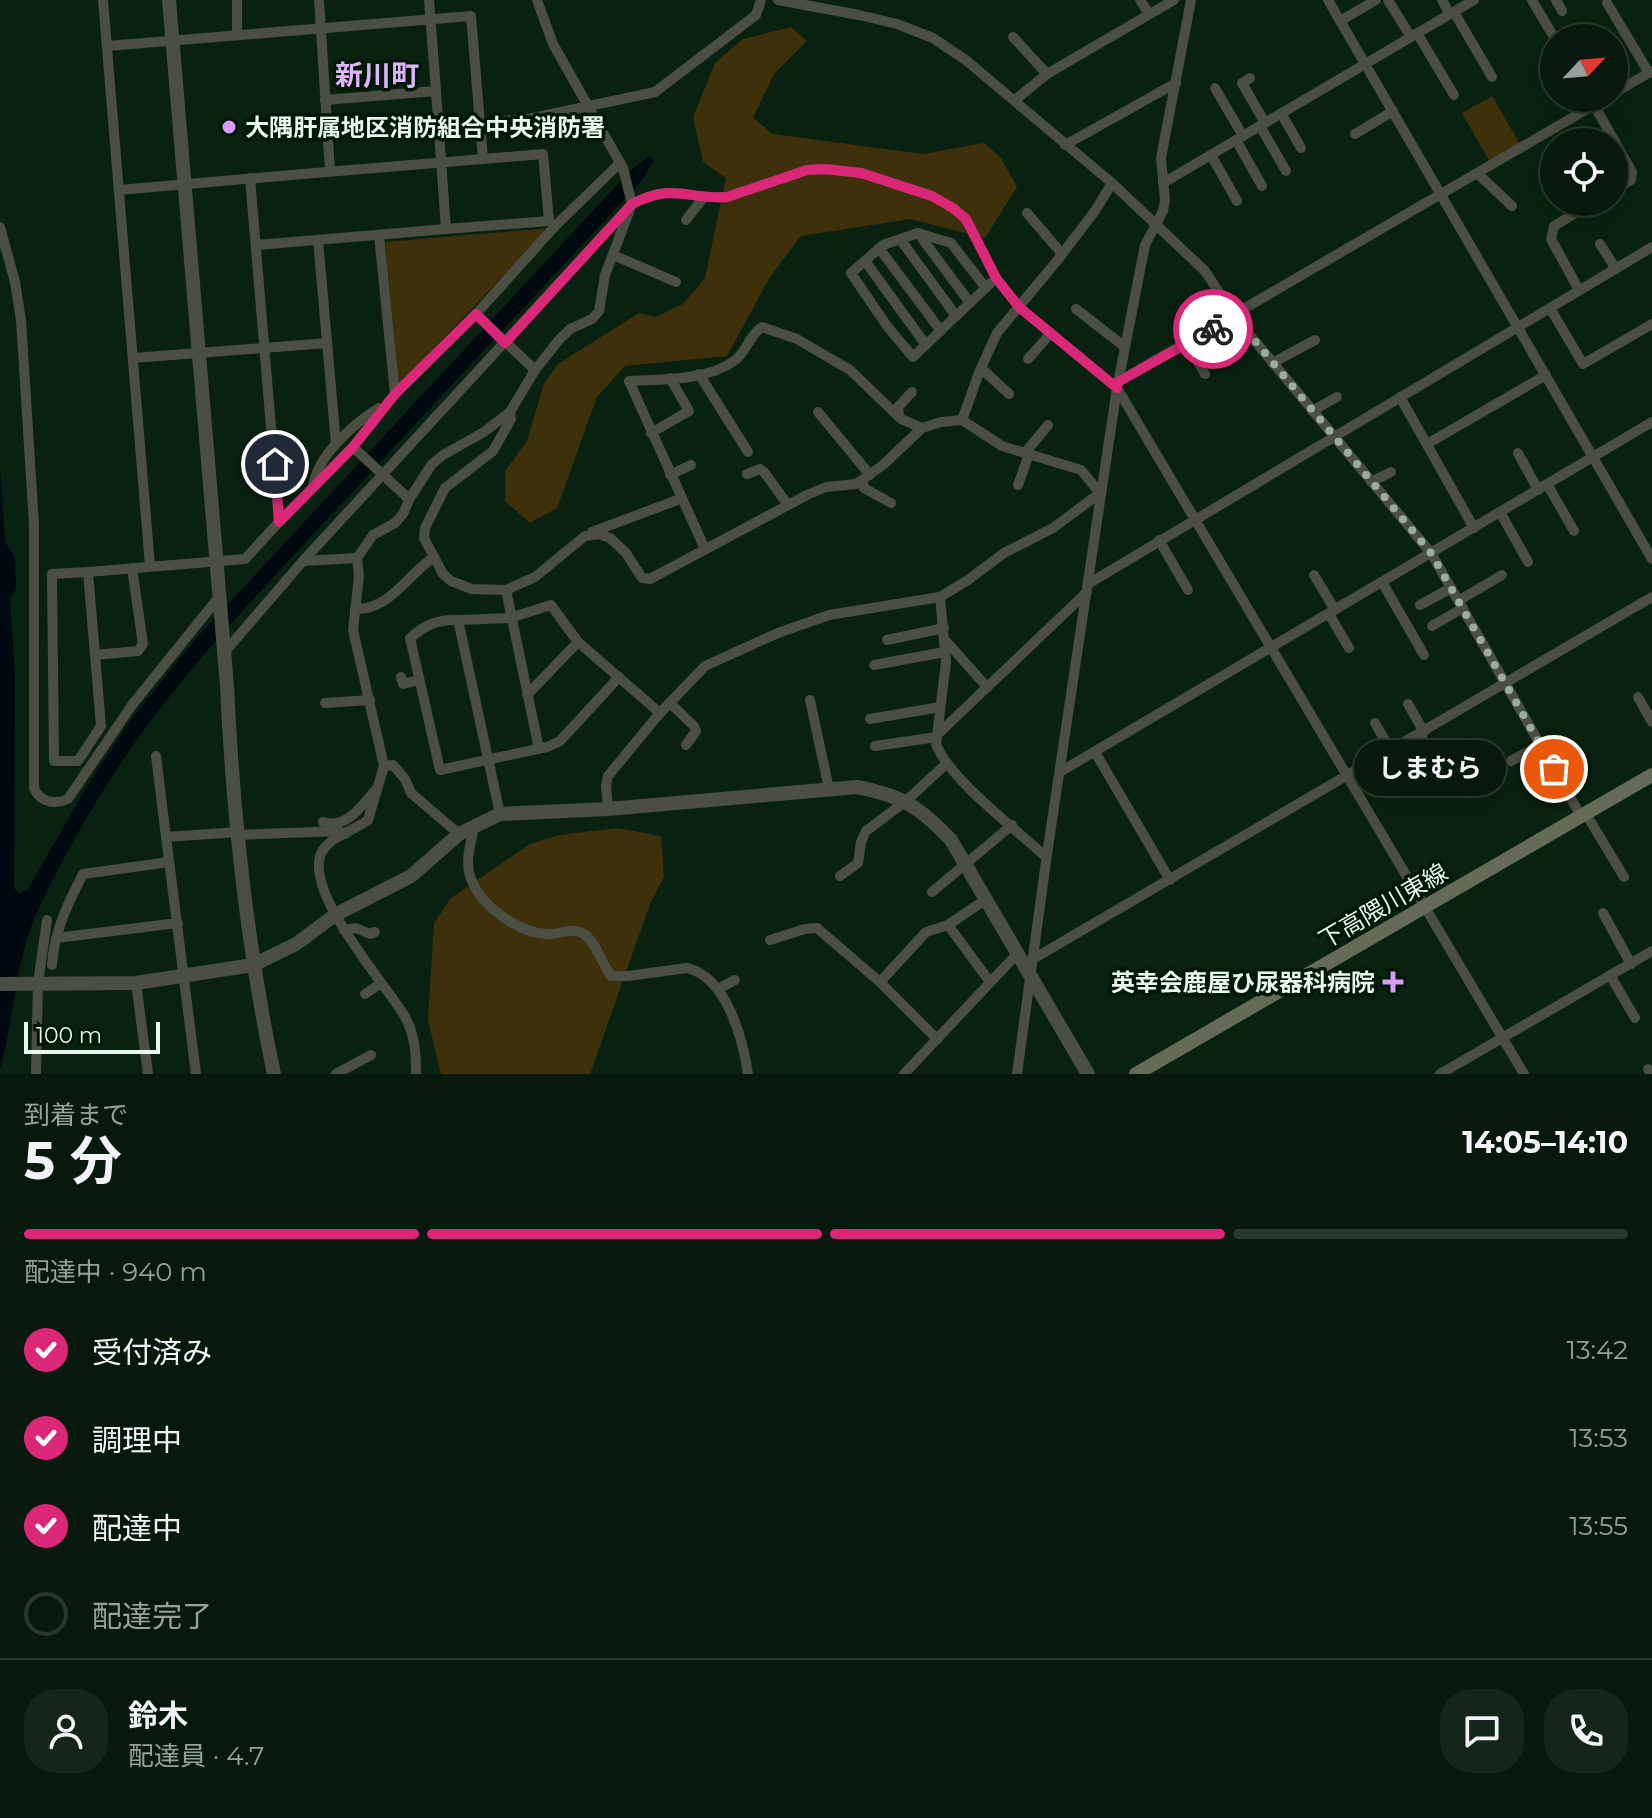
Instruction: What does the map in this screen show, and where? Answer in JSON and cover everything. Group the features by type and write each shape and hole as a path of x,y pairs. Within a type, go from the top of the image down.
{"main road":[{"name":"下高隈川東線","path":"1136,1074 1652,775"}],"street":[{"path":"103,0 150,566"},
{"path":"169,0 238,834 253,965 274,1074"},
{"path":"237,0 237,35"},
{"path":"319,0 330,171"},
{"path":"429,0 446,229"},
{"path":"416,1074 416,1047 412,1033 404,1015 335,915 322,888 320,853 328,843 368,820 384,766 353,630 359,576 357,558 373,535 395,523 403,514 432,464 510,412 535,370 570,329 592,319 599,311 605,275 632,201 622,165 553,44 537,0"},
{"path":"480,123 528,119 655,92 673,75 756,15 761,0"},
{"path":"778,0 826,4 897,24 933,38 967,61 1112,183 1205,271 1235,317 1431,553 1541,745 1624,877"},
{"path":"1140,0 1149,14"},
{"path":"1015,100 1047,74 1174,0"},
{"path":"1017,1074 1100,493 1145,245 1163,211 1161,158 1191,0"},
{"path":"1328,0 1652,559"},
{"path":"1340,21 1376,0"},
{"path":"1388,0 1454,95"},
{"path":"1442,0 1492,77"},
{"path":"1163,183 1474,0"},
{"path":"1532,0 1546,24"},
{"path":"1556,0 1562,11"},
{"path":"1607,3 1650,72 1628,85"},
{"path":"107,46 471,16 483,159"},
{"path":"1013,37 1047,74"},
{"path":"1250,78 1242,83 1286,171"},
{"path":"1065,145 1176,83"},
{"path":"1215,88 1262,186"},
{"path":"325,100 436,91"},
{"path":"1355,134 1393,111"},
{"path":"1118,385 1582,112"},
{"path":"1281,113 1301,148"},
{"path":"119,190 543,154 553,222"},
{"path":"1211,155 1237,201"},
{"path":"88,572 101,726 78,761 54,761 52,574 245,559 313,486 356,450 395,394 480,318 553,222 622,165"},
{"path":"223,654 303,561 632,201 665,191 727,197 807,170 861,173 932,196 953,208 966,219 996,278 1019,307 1118,385 1193,520 1524,1074"},
{"path":"1478,174 1512,206"},
{"path":"250,178 267,348 279,522"},
{"path":"962,420 997,333 1062,254 1112,183"},
{"path":"686,220 704,197"},
{"path":"1027,213 1062,254"},
{"path":"1571,216 1554,226 1551,239 1579,290"},
{"path":"257,245 553,222"},
{"path":"0,227 15,282 21,320 33,509 34,788 38,796 60,803 68,799 132,705 219,600"},
{"path":"986,288 951,243 918,233 879,248 851,273 887,326 913,357 941,331 956,316 986,288 996,278"},
{"path":"918,233 970,303"},
{"path":"379,235 395,394"},
{"path":"900,239 956,316"},
{"path":"318,240 336,444"},
{"path":"1600,244 1616,269"},
{"path":"875,746 938,735 1087,588 1159,540 1652,247"},
{"path":"879,248 941,331"},
{"path":"613,255 676,282"},
{"path":"865,261 926,345"},
{"path":"1550,308 1583,364 1652,324"},
{"path":"1076,309 1125,347"},
{"path":"480,318 535,370"},
{"path":"705,549 629,381 709,373 734,362 762,327 797,339 850,370 899,417 922,428"},
{"path":"1028,359 1051,333"},
{"path":"1272,363 1315,340"},
{"path":"133,358 327,343"},
{"path":"1187,344 1205,374"},
{"path":"981,368 1009,394"},
{"path":"699,374 748,452"},
{"path":"1427,444 1546,375"},
{"path":"651,433 689,411 670,378"},
{"path":"899,417 898,407 912,392"},
{"path":"1312,411 1337,397"},
{"path":"1400,397 1474,528"},
{"path":"313,486 315,471 336,444 356,423 386,404"},
{"path":"510,412 511,419 493,451 445,488 425,528 424,538 443,574 451,581 472,589 506,590 535,577 602,523 637,507"},
{"path":"818,412 866,477 864,488 891,503"},
{"path":"585,536 599,534 610,538 632,560 642,578 650,579 826,487 856,484 922,428 962,420 1002,446 1081,470 1100,493"},
{"path":"1060,772 1652,422"},
{"path":"1018,485 1027,454 1048,425"},
{"path":"356,450 409,499"},
{"path":"1518,453 1574,531"},
{"path":"670,475 691,465"},
{"path":"747,474 760,469 764,472 788,505"},
{"path":"1371,482 1391,472"},
{"path":"608,809 608,776 660,713 705,666 778,633 829,615 940,597 1004,553 1053,528 1100,493"},
{"path":"596,529 680,499"},
{"path":"1500,512 1528,562"},
{"path":"1159,540 1188,590"},
{"path":"355,609 368,609 386,602 416,570 434,557"},
{"path":"303,561 357,558"},
{"path":"95,655 138,651 143,644 132,568"},
{"path":"1314,575 1349,648"},
{"path":"1432,626 1502,575"},
{"path":"1382,582 1424,655"},
{"path":"1420,605 1451,588"},
{"path":"506,590 539,749"},
{"path":"940,597 945,652 936,744 946,764 1046,857"},
{"path":"1033,959 1652,597"},
{"path":"619,677 560,741 539,749 440,770 410,638 434,622 510,618 551,605 578,642 619,677 660,713"},
{"path":"458,620 500,814"},
{"path":"944,634 987,687"},
{"path":"887,640 944,634"},
{"path":"527,695 578,642"},
{"path":"874,665 945,652"},
{"path":"401,677 403,684 419,680"},
{"path":"1638,697 1652,722"},
{"path":"325,703 370,700"},
{"path":"810,700 829,789"},
{"path":"671,704 696,731 686,745"},
{"path":"1408,704 1440,770"},
{"path":"870,719 940,707"},
{"path":"1375,723 1391,751"},
{"path":"1511,761 1541,745"},
{"path":"1095,752 1170,880"},
{"path":"156,756 196,1074"},
{"path":"840,876 858,863 866,831 906,801 946,764"},
{"path":"384,766 393,765 411,793 459,834"},
{"path":"323,822 344,822 379,787"},
{"path":"0,984 136,983 253,965 296,944 335,915 411,876 459,834 500,814 608,809 857,787 885,792 906,801 927,815 951,840 1088,1074"},
{"path":"932,892 1012,825"},
{"path":"474,827 468,862 470,877 482,899 532,932 550,935 573,930 583,933 590,939 611,976 687,968 697,970 718,989 742,1038 748,1074"},
{"path":"166,837 339,831 345,834"},
{"path":"52,965 56,938 66,907 83,874 169,862"},
{"path":"880,982 926,932 948,925 985,900"},
{"path":"1603,913 1631,964"},
{"path":"36,1074 35,983 47,920"},
{"path":"56,938 178,923"},
{"path":"948,925 990,982"},
{"path":"344,930 356,928 370,934 375,932"},
{"path":"770,940 817,928 880,982 937,1039"},
{"path":"1440,1074 1652,951"},
{"path":"904,1074 1017,954"},
{"path":"1610,975 1635,1018"},
{"path":"718,989 735,980"},
{"path":"136,983 148,1074"},
{"path":"365,994 381,983"},
{"path":"336,1074 371,1055"}],"shaded area":[{"path":"791,27 807,41 774,74 753,118 773,134 923,154 984,143 1001,158 1017,187 985,238 910,219 801,236 770,277 727,356 625,366 597,397 557,508 530,523 505,501 505,471 527,441 544,384 558,364 639,313 656,317 683,304 705,278 726,178 703,162 693,117 715,63 743,39"},
{"path":"1492,96 1520,144 1490,162 1462,113"},
{"path":"649,156 654,161 639,184 251,602 181,682 126,755 65,855 40,905 25,945 0,1069 0,467 5,542 15,557 16,589 10,599 15,677 14,888 20,894 28,889 88,785 130,721 193,642 629,172"},
{"path":"550,228 399,384 385,242"},
{"path":"617,828 661,836 664,877 650,904 590,1074 441,1074 428,1020 434,923 451,898 530,844 559,835"}],"way so far":[{"path":"1213,329 1235,317 1431,553 1554,769"}],"place":[{"name":"大隅肝属地区消防組合中央消防署","path":"229,127"},
{"name":"しまむら","path":"1554,769"},
{"name":"英幸会鹿屋ひ尿器科病院","path":"1393,982"}],"district":[{"name":"新川町","path":"377,75"}],"route":[{"path":"275,464 279,522 353,447 395,394 476,314 505,343 632,204 652,193 665,191 727,197 807,170 861,173 932,196 953,208 966,219 996,278 1019,307 1117,388 1118,382 1213,329"}]}
